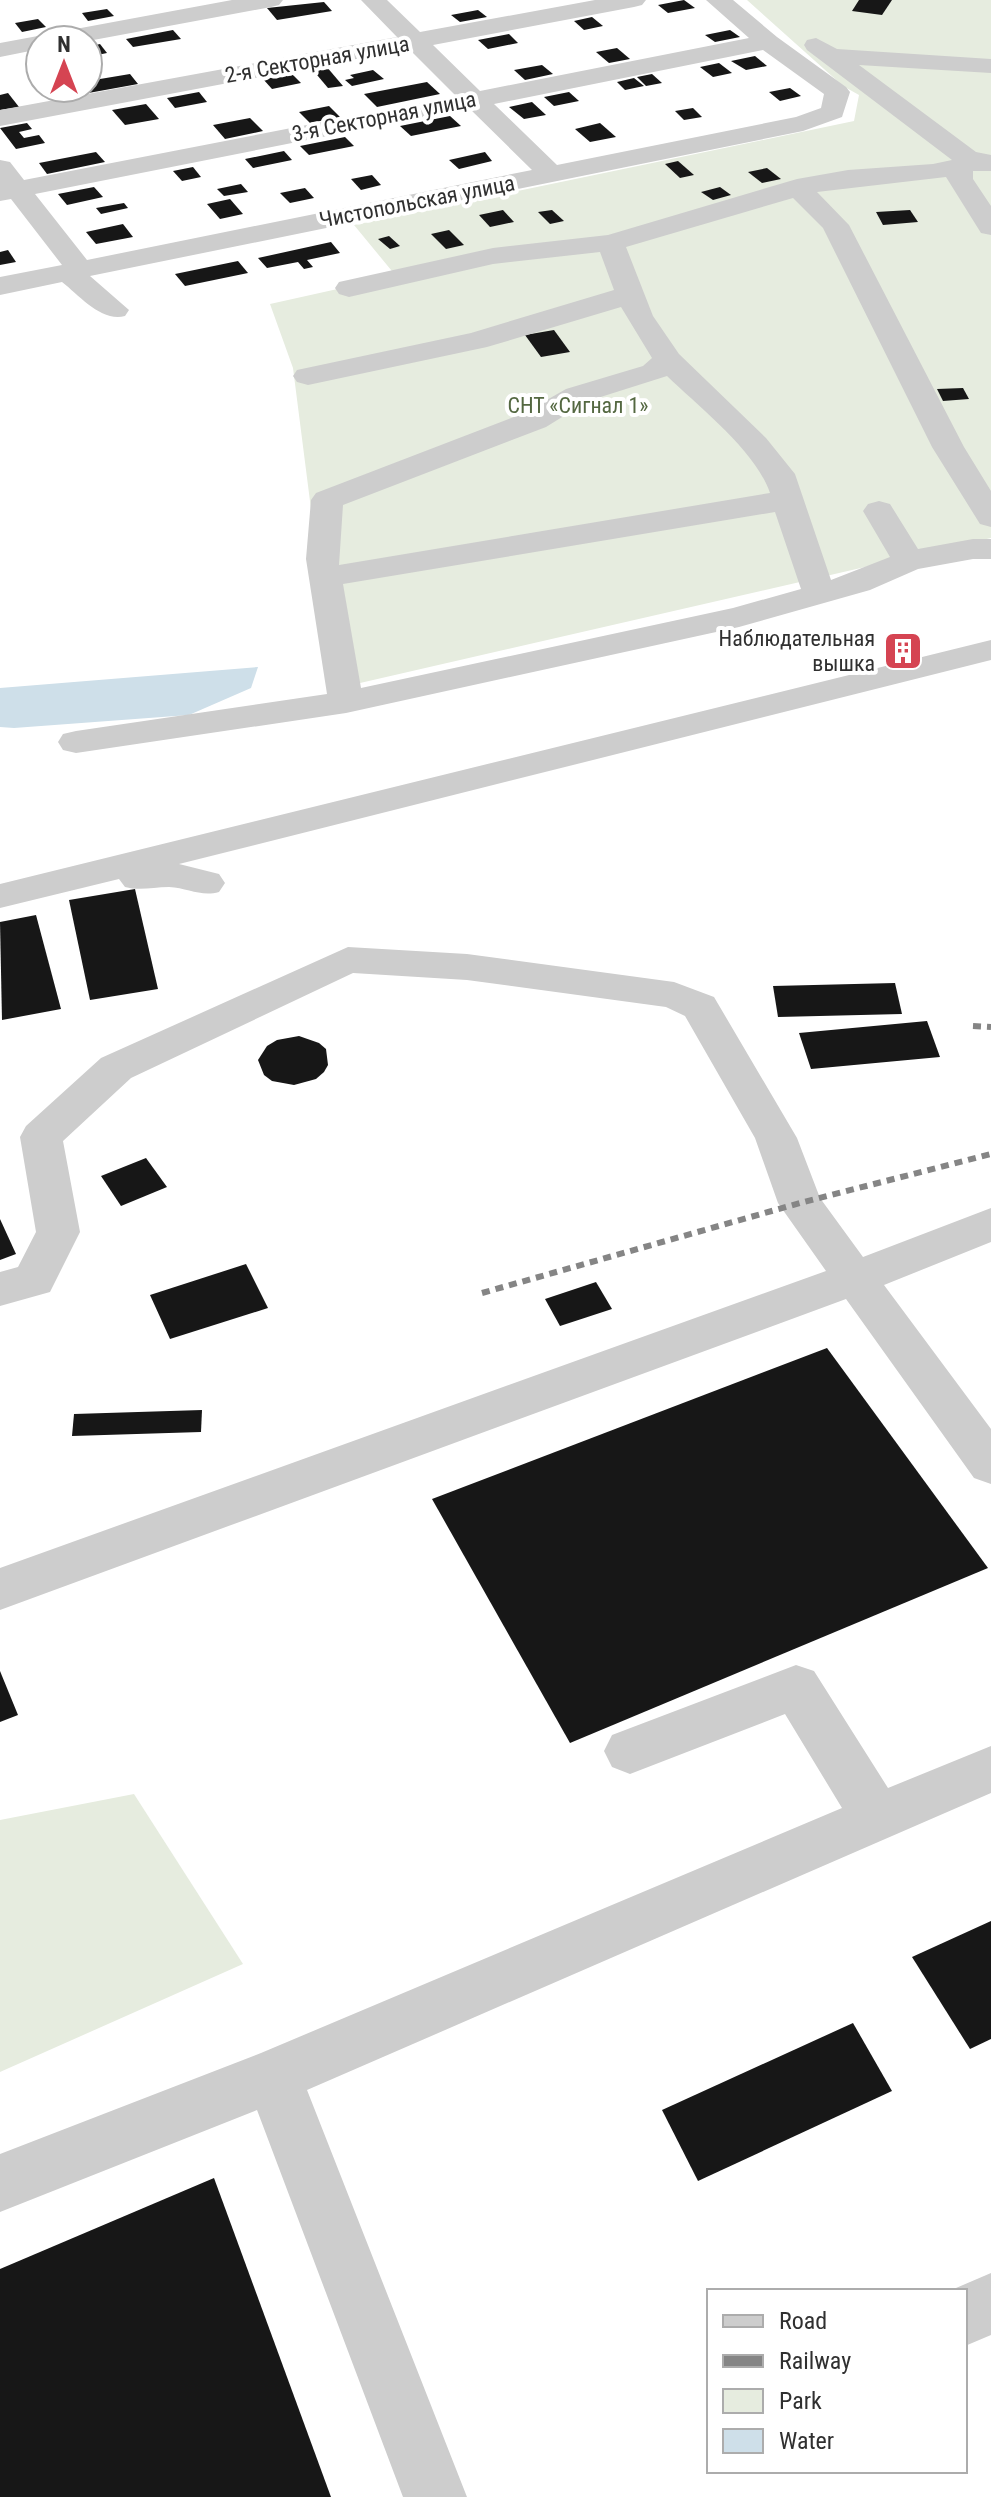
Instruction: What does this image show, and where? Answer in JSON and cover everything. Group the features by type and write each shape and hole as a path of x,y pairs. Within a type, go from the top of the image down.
{"street":[{"path":"136,0 156,21"},
{"path":"104,31 271,0"},
{"path":"373,0 551,174"},
{"name":"2-я Секторная улица","path":"0,118 634,0"},
{"path":"718,0 768,42"},
{"path":"801,34 975,164"},
{"name":"3-я Секторная улица","path":"9,191 768,42"},
{"name":"Чистопольская улица","path":"0,286 803,123 833,112 837,92 768,42"},
{"path":"0,50 24,45"},
{"path":"832,56 991,66"},
{"path":"349,288 493,256 610,243 797,187 975,164"},
{"path":"975,164 960,179 991,227"},
{"path":"0,166 9,191 73,271 115,310"},
{"path":"797,187 835,225 948,447 991,517"},
{"path":"610,243 639,316 668,360 766,457 779,474 819,594"},
{"path":"308,376 477,341 629,295"},
{"path":"346,702 322,559 327,500 535,420 577,395 654,372 668,360"},
{"path":"325,577 788,500"},
{"path":"879,511 909,561"},
{"path":"76,742 346,702 739,617 858,583 909,561 973,549 991,549"},
{"path":"0,896 991,650"},
{"path":"0,911 157,874 187,875 206,883"},
{"path":"0,1289 34,1280 58,1232 41,1137 116,1068 348,960 467,967 674,995 700,1007 776,1138 800,1203 991,1465"},
{"path":"0,1589 853,1279 991,1224"},
{"path":"630,1751 796,1687 877,1818"},
{"path":"0,2183 273,2076 991,1769"},
{"path":"273,2076 435,2497"},
{"path":"967,2314 991,2304"}],"green space":[{"name":"СНТ «Сигнал 1»","path":"747,0 991,0 991,538 334,689 293,368 270,304 396,276 354,225 854,121 859,95 843,86"},
{"path":"134,1794 243,1964 0,2072 0,1820"}],"water":[{"path":"258,667 251,688 189,715 0,727 0,688"}],"building":[{"path":"684,0 695,8 668,13 658,5"},
{"path":"859,0 892,0 882,15 852,11"},
{"path":"324,2 332,11 277,20 267,8"},
{"path":"107,9 114,16 88,21 82,13"},
{"path":"478,10 487,17 460,22 451,15"},
{"path":"592,17 603,26 584,30 574,21"},
{"path":"38,19 43,24 24,24 22,32 15,23"},
{"path":"173,30 181,39 133,47 126,39"},
{"path":"730,30 740,37 715,42 705,35"},
{"path":"509,34 518,43 488,49 478,40"},
{"path":"617,48 630,59 609,63 596,52"},
{"path":"755,56 767,66 746,70 731,61"},
{"path":"719,63 732,73 713,77 700,67"},
{"path":"542,65 553,74 525,80 514,70"},
{"path":"326,66 343,86 328,88 312,69"},
{"path":"373,70 384,79 352,86 345,80 354,78 350,75"},
{"path":"130,74 138,84 104,90 104,78"},
{"path":"292,74 301,83 272,89 263,79"},
{"path":"652,74 662,83 646,86 637,77"},
{"path":"634,78 644,86 625,90 617,82"},
{"path":"427,82 440,94 377,107 364,94"},
{"path":"790,88 801,96 780,101 769,92"},
{"path":"199,92 207,102 175,108 167,98"},
{"path":"569,92 579,101 554,106 544,97"},
{"path":"8,93 19,107 0,110 0,95"},
{"path":"532,102 546,115 524,119 509,107"},
{"path":"146,104 159,119 125,125 112,110"},
{"path":"329,106 340,117 310,123 299,112"},
{"path":"693,108 702,117 684,120 675,111"},
{"path":"450,116 461,126 411,136 400,126"},
{"path":"250,118 263,131 225,139 213,125"},
{"path":"27,123 32,129 19,132 24,138 39,135 45,143 16,149 0,128"},
{"path":"600,123 616,137 590,142 575,129"},
{"path":"345,137 354,146 309,155 300,146"},
{"path":"284,151 292,160 253,168 245,159"},
{"path":"96,152 105,162 47,174 39,163"},
{"path":"485,152 492,161 459,169 449,160"},
{"path":"678,161 694,175 680,178 665,164"},
{"path":"193,167 201,177 182,181 173,171"},
{"path":"767,168 781,179 762,183 748,172"},
{"path":"372,175 381,185 361,190 351,179"},
{"path":"241,184 248,192 224,196 217,189"},
{"path":"94,187 103,197 67,205 58,194"},
{"path":"720,187 731,195 713,200 701,192"},
{"path":"305,188 314,198 290,203 280,193"},
{"path":"230,199 243,214 220,219 207,204"},
{"path":"124,203 128,208 101,214 96,208"},
{"path":"503,210 514,222 490,227 479,215"},
{"path":"552,210 564,221 550,224 538,212"},
{"path":"910,210 918,222 883,225 876,212"},
{"path":"123,224 133,237 96,244 86,232"},
{"path":"449,230 464,245 446,249 431,234"},
{"path":"389,236 400,246 390,249 378,239"},
{"path":"331,242 340,253 307,260 313,267 304,269 298,262 267,268 258,258"},
{"path":"8,250 16,262 0,265 0,252"},
{"path":"238,261 248,273 185,286 175,274"},
{"path":"554,330 570,352 541,357 525,335"},
{"path":"963,388 969,399 943,401 937,389"},
{"path":"135,889 158,989 90,1000 69,900"},
{"path":"36,915 61,1009 2,1020 0,922"},
{"path":"895,983 902,1014 778,1017 773,986"},
{"path":"927,1021 940,1057 811,1069 799,1033"},
{"path":"299,1036 326,1049 328,1065 324,1072 316,1079 294,1085 272,1081 264,1075 258,1060 267,1046 277,1040"},
{"path":"146,1158 167,1187 121,1206 101,1176"},
{"path":"0,1219 16,1254 0,1260"},
{"path":"246,1264 268,1308 170,1339 150,1295"},
{"path":"596,1282 612,1309 560,1326 545,1299"},
{"path":"827,1348 988,1568 570,1743 432,1499"},
{"path":"202,1410 201,1432 72,1436 74,1414"},
{"path":"0,1671 18,1715 0,1722"},
{"path":"991,1921 991,2039 970,2049 912,1957"},
{"path":"853,2023 892,2091 698,2181 662,2110"},
{"path":"214,2178 331,2497 0,2497 0,2269"}],"railway":[{"path":"973,1026 991,1027"},
{"path":"482,1293 800,1203 991,1154"}],"place":[{"name":"Наблюдательная вышка","path":"903,651"}]}
